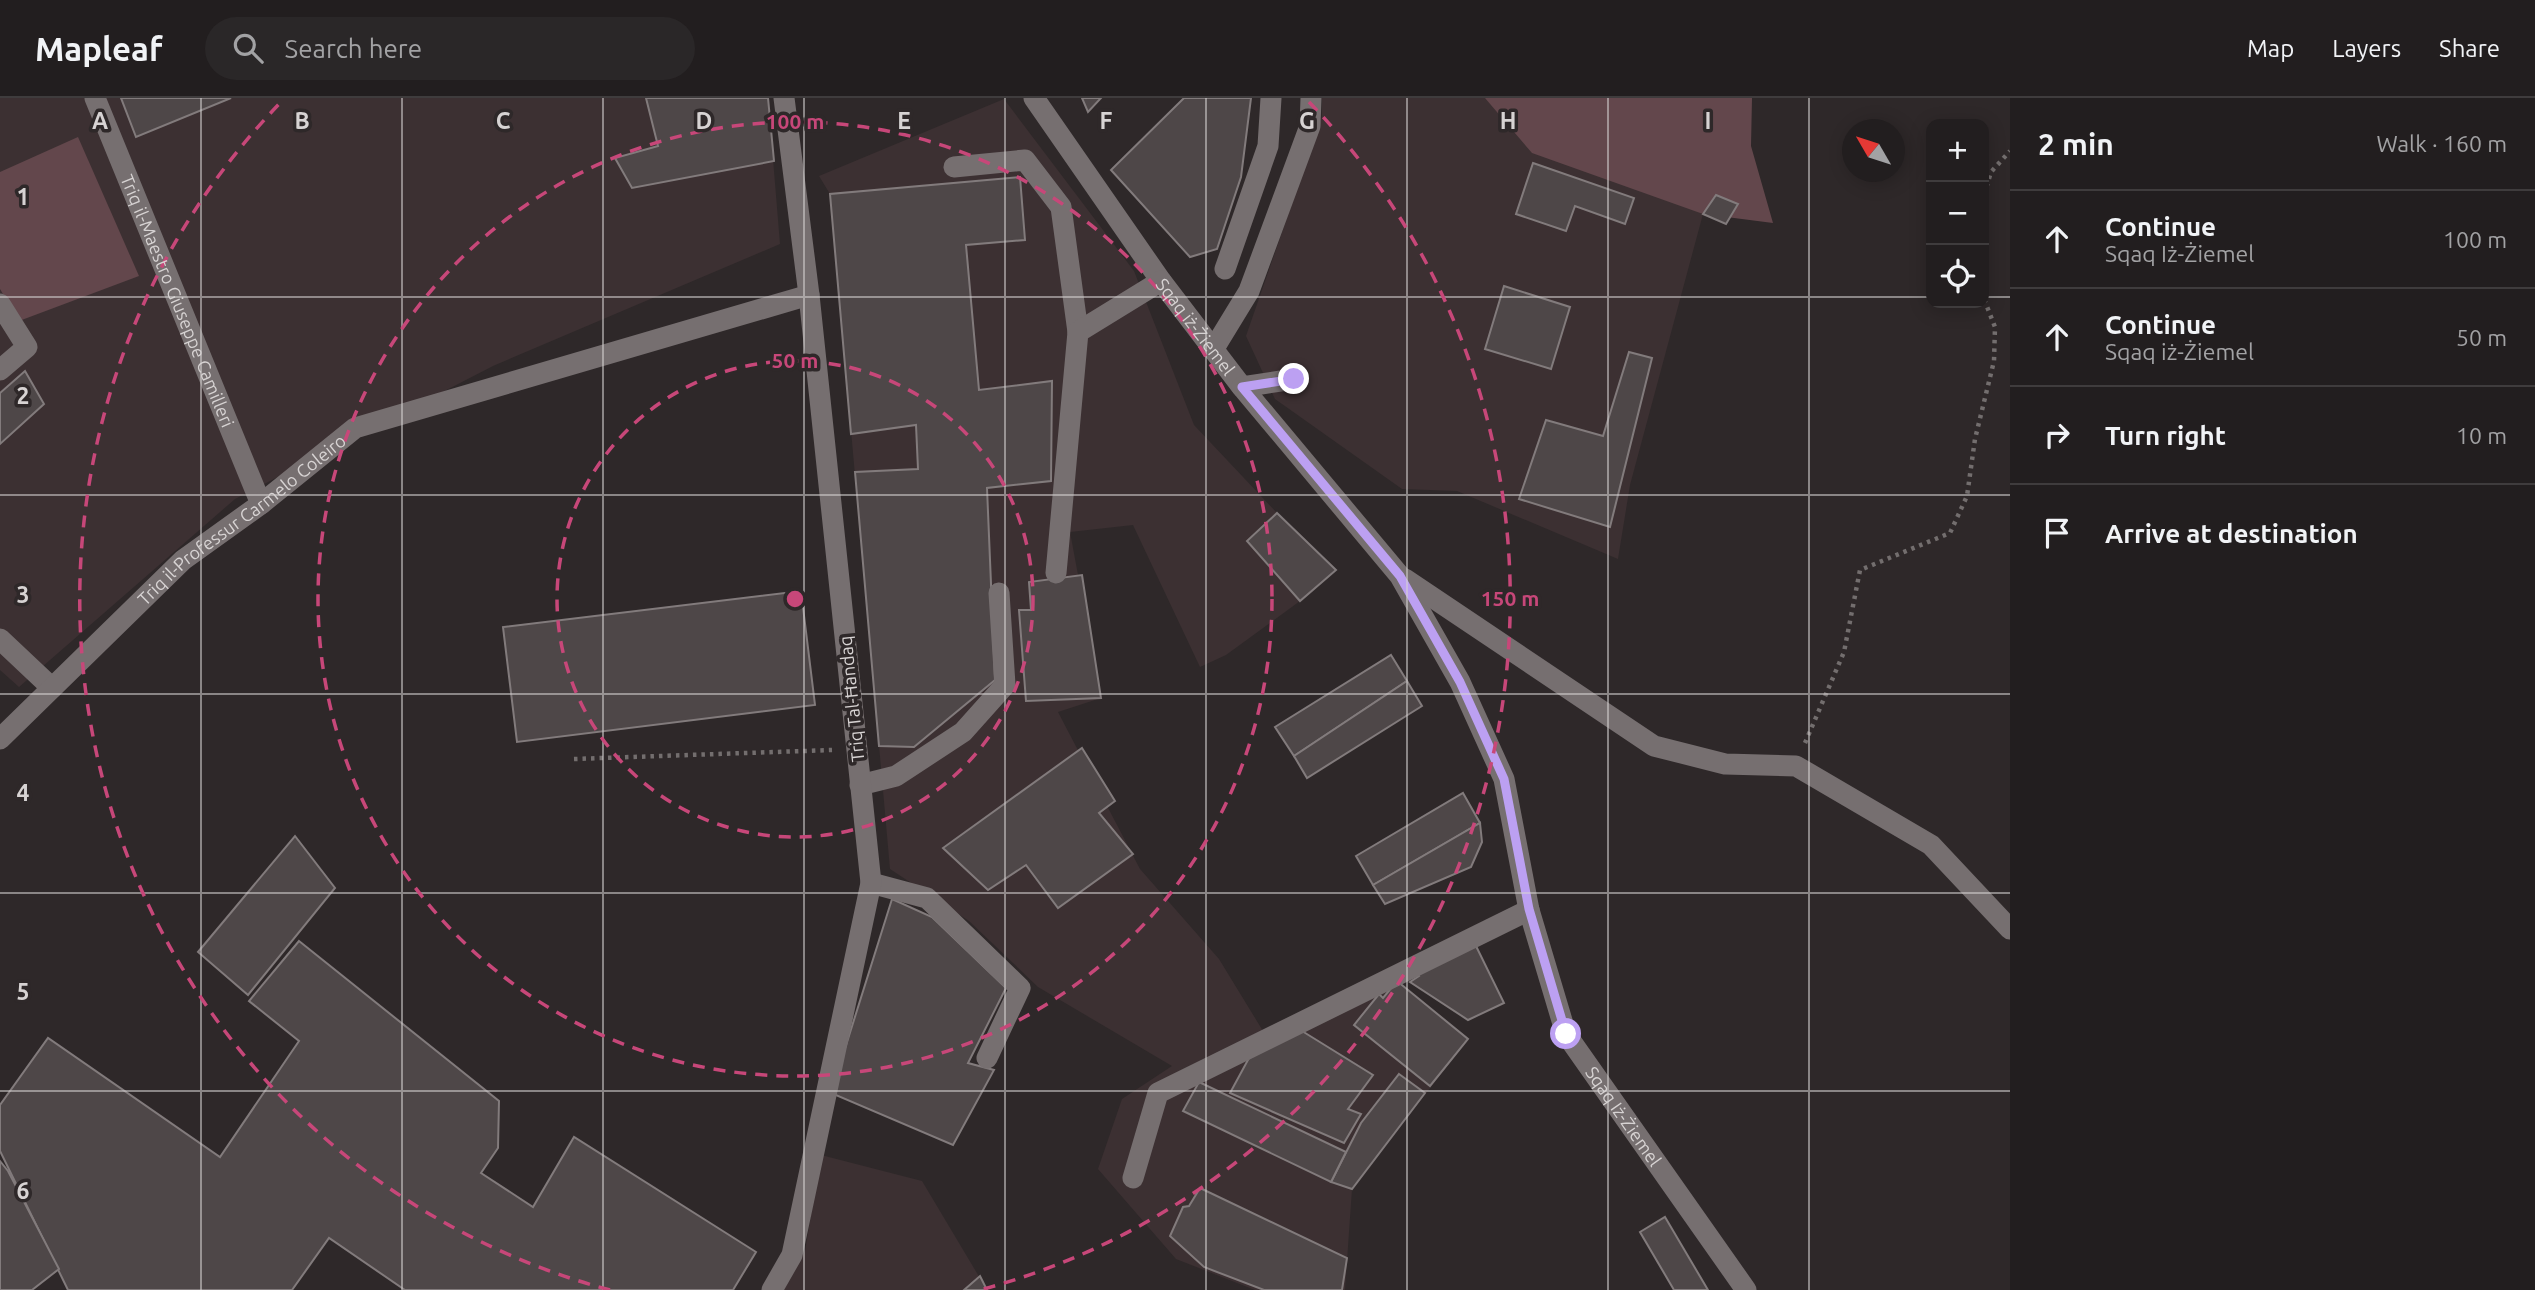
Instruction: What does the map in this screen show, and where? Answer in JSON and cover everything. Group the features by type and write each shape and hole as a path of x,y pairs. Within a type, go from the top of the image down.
{"street":[{"name":"Triq il-Maestro Giuseppe Camilleri","path":"95,98 261,504"},
{"name":"Triq Tal-Ħandaq","path":"772,1290 792,1255 871,883 809,295 784,98"},
{"name":"Sqaq iż-Żiemel","path":"1034,98 1161,281 1213,350 1400,576"},
{"path":"1225,269 1268,146 1271,98"},
{"path":"1213,350 1249,291 1310,126 1311,98"},
{"path":"954,167 1025,160 1061,207 1079,332 1056,573"},
{"path":"1079,332 1161,281"},
{"name":"Triq il-Professur Carmelo Coleiro","path":"0,739 183,561 261,504 355,428 809,295"},
{"path":"0,304 27,347 0,370"},
{"path":"1242,387 1294,379"},
{"path":"1400,576 1654,746 1725,764 1796,766 1931,845 2010,929"},
{"name":"Sqaq Iż-Żiemel","path":"1400,576 1460,682 1504,779 1529,909 1566,1034 1746,1290"},
{"path":"860,785 896,776 963,732 1005,685 999,593"},
{"path":"0,639 52,688"},
{"path":"871,883 927,898 1020,988 987,1058"},
{"path":"1133,1178 1158,1093 1529,909"}],"path":[{"path":"1988,182 1991,172 2010,151"},
{"path":"1796,766 1844,653 1860,570 1951,533 1967,496 1975,439 1994,362 1995,327 1988,308"},
{"path":"574,759 855,749"}],"shaded area":[{"path":"0,98 768,98 780,244 493,366 235,499 19,687 0,670"},
{"path":"1322,98 1492,98 1660,194 1703,214 1630,485 1618,559 1457,491 1402,489 1275,399 1246,336 1322,117"},
{"path":"1485,98 1752,98 1751,146 1773,223 1703,214 1532,153"},
{"path":"1004,99 1134,271 1194,425 1277,513 1336,570 1300,601 1226,655 1200,667 1133,525 1070,532 1101,698 1058,712 1140,869 1219,959 1263,1031 1397,981 1468,1039 1352,1189 1345,1290 1255,1290 1176,1259 1098,1169 1122,1099 1172,1066 1038,987 969,921 890,869 830,194 819,176"},
{"path":"78,137 139,276 19,321 0,289 0,172"},
{"path":"821,1155 922,1181 987,1290 783,1290 805,1251"}],"building":[{"path":"121,98 231,98 136,137"},
{"path":"646,98 768,98 774,161 632,188 615,158 658,146"},
{"path":"1082,98 1101,98 1088,112"},
{"path":"1184,98 1251,98 1241,177 1217,249 1190,257 1111,170"},
{"path":"1533,163 1634,198 1625,224 1575,206 1566,231 1516,214"},
{"path":"1020,177 1025,240 966,245 979,390 1052,381 1051,481 987,488 995,680 914,747 879,746 855,472 918,469 916,425 851,434 830,194"},
{"path":"1716,195 1738,204 1726,224 1703,214"},
{"path":"1504,286 1570,307 1551,369 1485,349"},
{"path":"1629,352 1652,358 1610,527 1519,499 1546,420 1603,436"},
{"path":"25,371 44,404 0,444 0,393"},
{"path":"1277,513 1336,570 1300,601 1247,541"},
{"path":"1082,575 1101,698 1026,701 1019,610 1031,610 1029,582"},
{"path":"801,591 815,705 517,742 503,627"},
{"path":"1391,655 1407,681 1294,756 1275,727"},
{"path":"1407,681 1422,706 1307,778 1294,756"},
{"path":"1082,748 1115,801 1099,813 1133,854 1058,908 1026,865 988,890 943,848"},
{"path":"1463,793 1480,823 1373,885 1356,856"},
{"path":"1480,823 1482,842 1471,867 1385,904 1373,885"},
{"path":"295,836 335,888 248,995 198,952"},
{"path":"892,899 932,917 1006,988 968,1063 994,1070 953,1145 831,1093"},
{"path":"299,941 499,1101 498,1148 481,1173 533,1207 574,1137 756,1252 733,1290 405,1290 329,1238 292,1290 68,1290 0,1151 0,1105 48,1038 220,1157 299,1041 249,1001"},
{"path":"1475,944 1504,1003 1468,1020 1410,982 1419,976 1416,971"},
{"path":"1397,981 1468,1039 1430,1086 1354,1025 1379,994 1383,998"},
{"path":"1302,1031 1373,1075 1348,1109 1361,1114 1344,1143 1230,1093 1249,1058"},
{"path":"1399,1074 1425,1093 1352,1189 1331,1182 1361,1123"},
{"path":"1199,1082 1346,1152 1331,1182 1183,1111"},
{"path":"0,1161 8,1171 59,1269 32,1290 0,1290"},
{"path":"1200,1188 1347,1258 1342,1290 1264,1290 1204,1267 1170,1236 1183,1207 1189,1206"},
{"path":"1665,1217 1708,1290 1674,1290 1640,1232"},
{"path":"980,1276 987,1290 964,1290"}],"route":[{"path":"1294,379 1242,387 1400,576 1460,682 1504,779 1529,909 1566,1034"}]}
